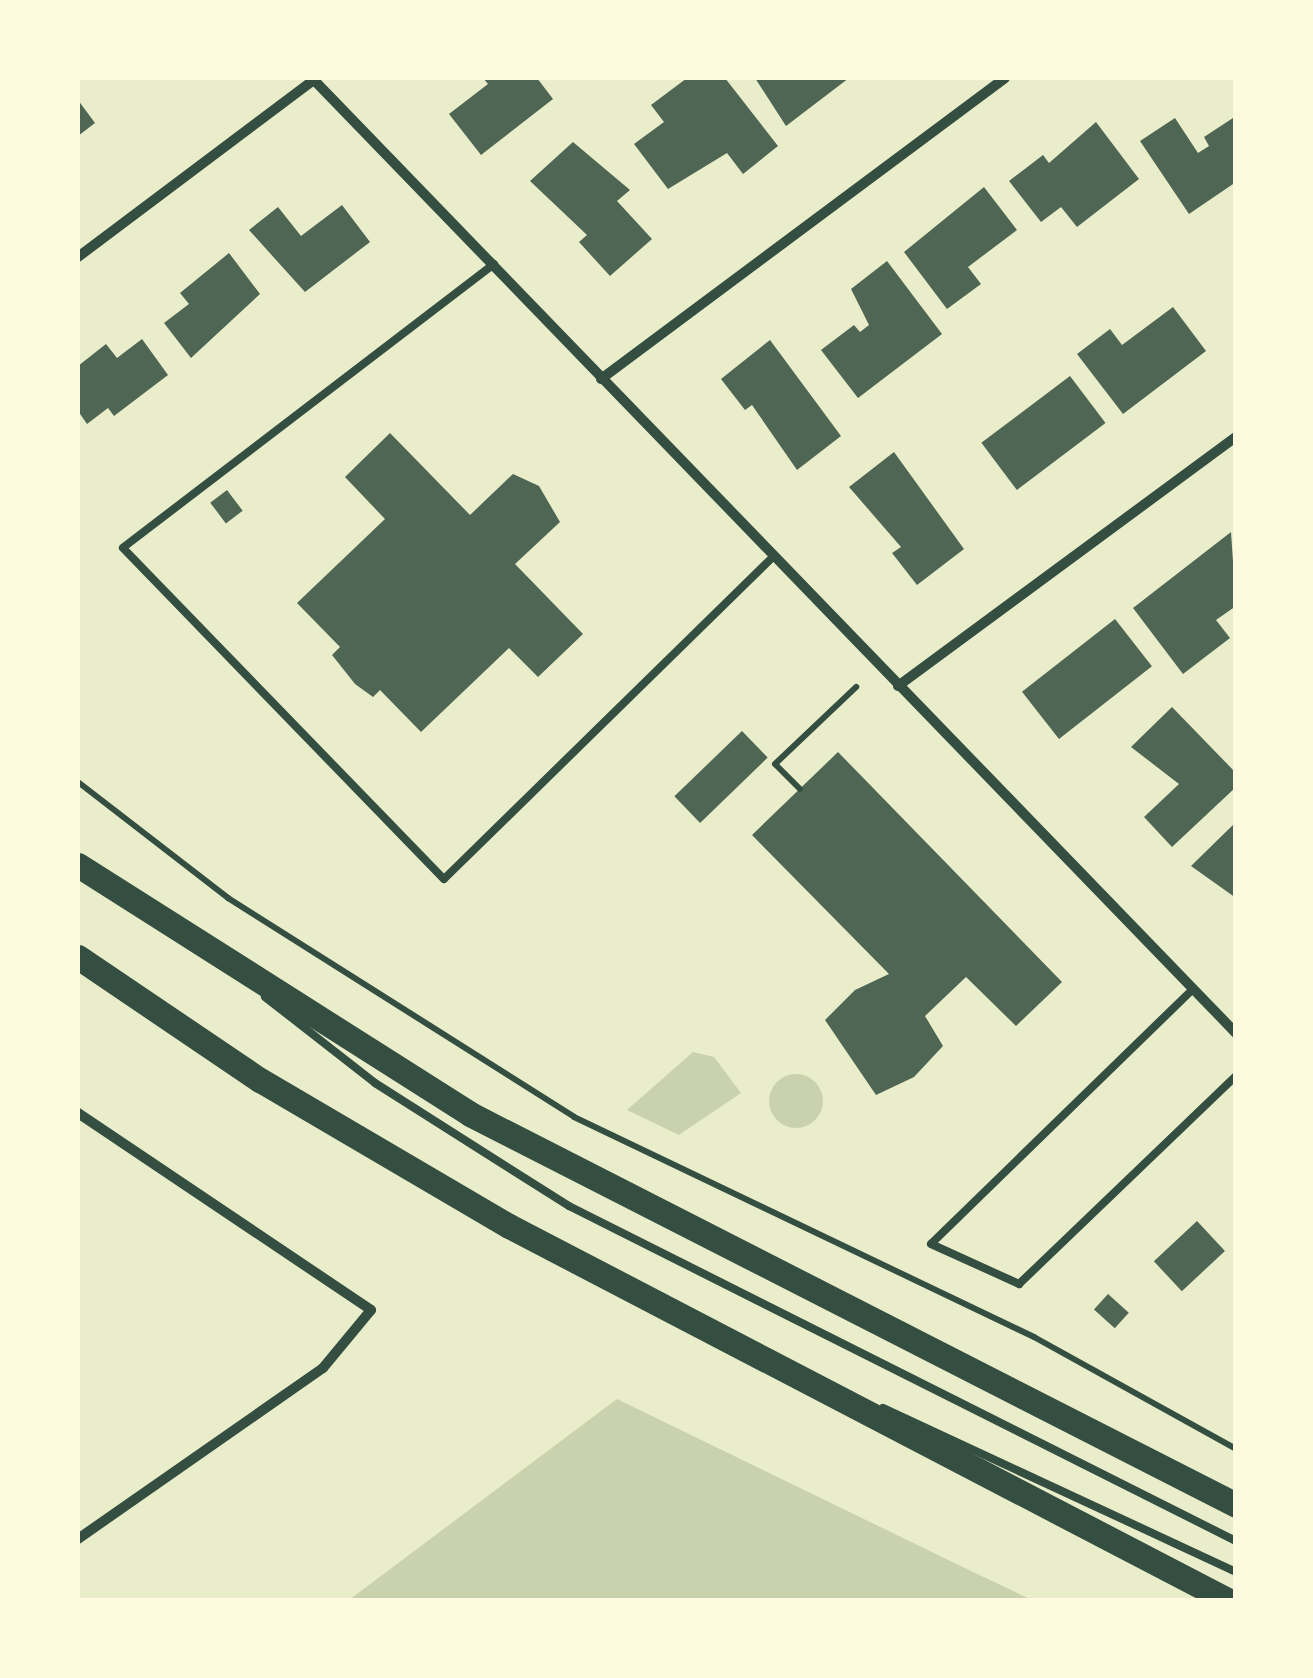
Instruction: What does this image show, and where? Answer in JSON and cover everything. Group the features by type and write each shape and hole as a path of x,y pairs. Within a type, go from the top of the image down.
{"main road":[{"path":"78,865 230,968 570,1168 1236,1505"},
{"path":"78,957 383,1155 798,1380 1228,1600"}],"street":[{"path":"78,257 315,78 601,379 1236,1033"},
{"path":"601,379 1004,78"},
{"path":"898,686 1236,437"},
{"path":"78,1114 371,1310 322,1368 78,1539"}],"lane":[{"path":"494,264 123,548 444,879 774,556"},
{"path":"230,968 375,1083 568,1206 1236,1541"},
{"path":"1192,990 931,1244 1019,1284 1236,1076"},
{"path":"798,1380 1005,1458 1236,1572"}],"path":[{"path":"800,789 775,764 856,687"},
{"path":"78,782 228,898 574,1118 1049,1344 1236,1448"}],"green space":[{"path":"693,1052 714,1057 741,1093 679,1135 627,1110"},
{"path":"796,1074 815,1082 823,1101 815,1120 796,1128 777,1120 769,1101 777,1082"},
{"path":"617,1399 973,1572 1032,1600 349,1600"}],"building":[{"path":"483,78 537,78 553,99 481,155 449,114 488,84"},
{"path":"687,78 725,78 778,146 743,174 727,153 668,189 634,144 664,122 651,105"},
{"path":"755,78 849,78 786,126"},
{"path":"78,100 95,123 78,136"},
{"path":"1236,116 1236,182 1189,214 1140,141 1175,118 1198,153 1209,146 1204,137"},
{"path":"1096,122 1139,179 1077,227 1061,207 1041,222 1009,181 1043,155 1049,163"},
{"path":"573,142 630,190 617,201 652,239 610,276 579,242 587,235 530,181"},
{"path":"984,187 1017,230 968,267 981,284 947,309 904,252"},
{"path":"342,205 370,242 305,292 249,230 278,207 301,236"},
{"path":"229,253 260,294 191,358 164,323 189,304 180,293"},
{"path":"887,261 942,334 858,398 821,350 854,325 860,332 869,325 851,289"},
{"path":"1173,307 1206,351 1123,414 1077,354 1110,329 1122,345"},
{"path":"142,339 168,375 114,416 108,408 87,424 78,411 78,366 106,344 117,358"},
{"path":"770,340 841,436 797,470 752,405 745,410 721,379"},
{"path":"1070,376 1106,423 1017,490 981,443"},
{"path":"390,433 470,515 513,474 539,486 560,522 515,564 583,634 538,677 509,648 421,732 380,690 373,697 355,684 332,655 340,647 297,603 385,519 345,477"},
{"path":"894,452 964,549 917,585 892,553 901,547 849,487"},
{"path":"227,490 243,511 226,523 210,503"},
{"path":"1231,532 1236,606 1216,620 1230,638 1183,674 1133,608"},
{"path":"1115,619 1152,666 1059,739 1022,692"},
{"path":"1172,707 1236,773 1236,787 1172,847 1144,817 1179,784 1131,747"},
{"path":"742,731 768,758 700,823 674,796"},
{"path":"838,752 1062,982 1016,1026 966,977 925,1016 943,1046 914,1077 876,1095 825,1020 855,990 889,974 752,835"},
{"path":"1236,822 1236,898 1191,866"},
{"path":"1197,1221 1225,1251 1182,1291 1154,1261"},
{"path":"1108,1294 1129,1313 1115,1328 1094,1310"}]}
